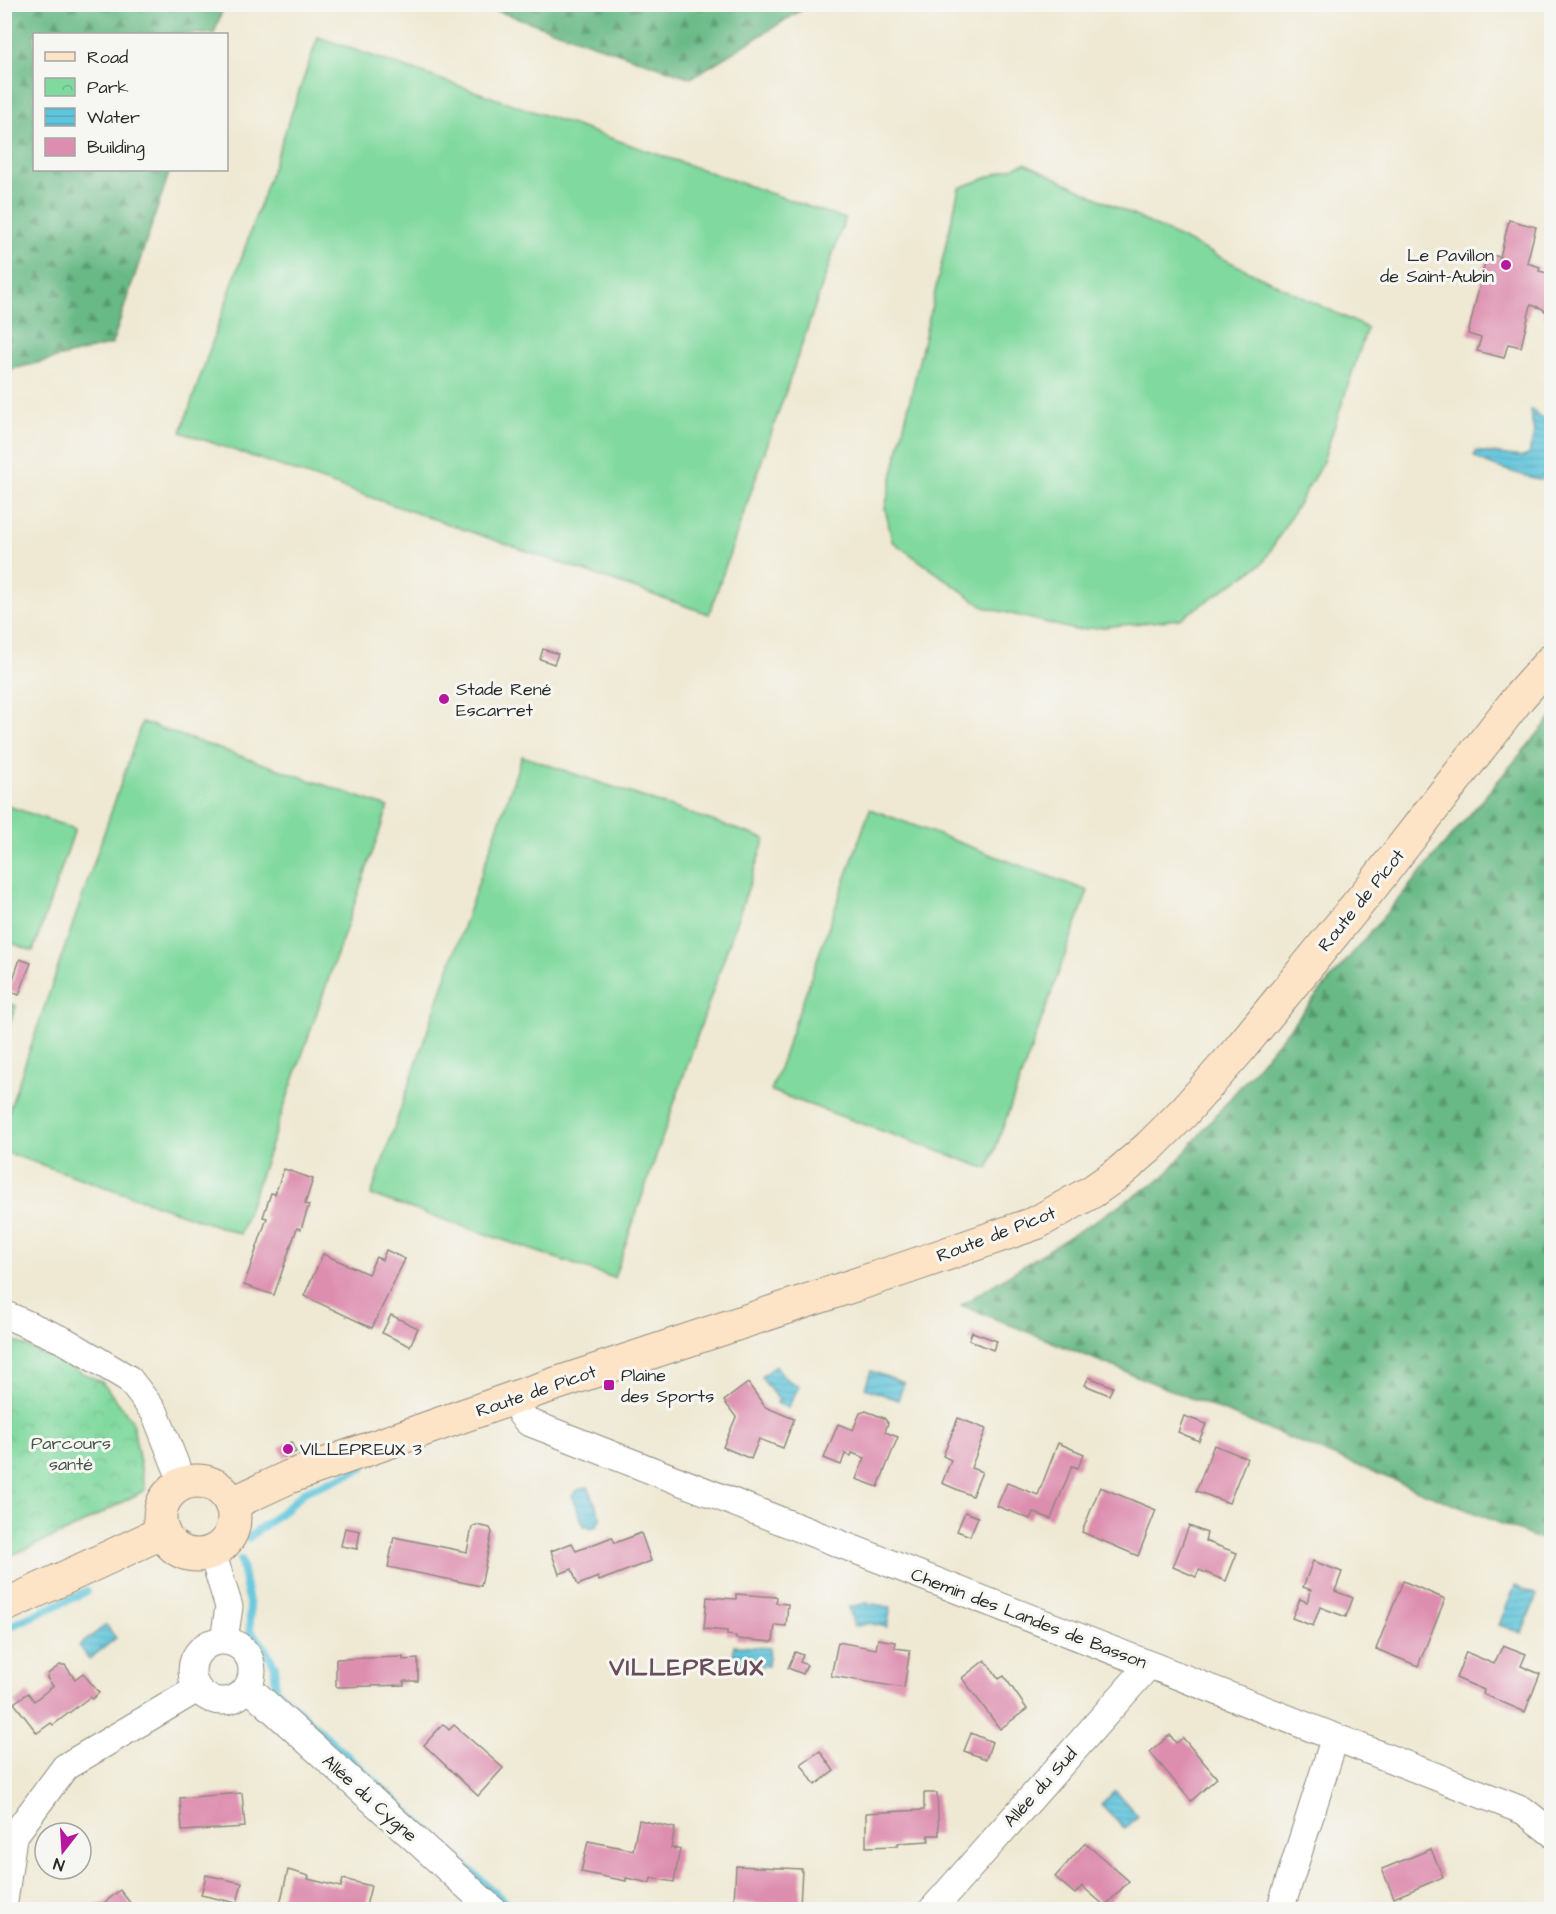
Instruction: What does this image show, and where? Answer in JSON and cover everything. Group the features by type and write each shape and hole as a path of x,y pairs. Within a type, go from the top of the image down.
{"main road":[{"name":"Route de Picot","path":"231,1503 289,1477 516,1397 1036,1223 1093,1191 1120,1172 1183,1113 1237,1052 1370,889 1520,696 1551,660"},
{"path":"194,1481 206,1482 216,1486 231,1503 234,1515 229,1537 212,1552 200,1555 189,1554 169,1542 163,1532 160,1520 161,1509 173,1490 183,1484 194,1481"},
{"path":"4,1606 163,1532"}],"street":[{"path":"4,1314 64,1341 129,1379 155,1413 183,1484"},
{"name":"Chemin des Landes de Basson","path":"516,1397 521,1414 528,1422 1524,1811 1551,1833"},
{"path":"212,1552 229,1607 224,1640"},
{"path":"214,1641 232,1642 247,1653 252,1669 248,1687 233,1699 213,1700 198,1689 193,1679 191,1669 194,1659 199,1651 214,1641"},
{"name":"Allée du Sud","path":"932,1910 1149,1665"},
{"name":"Allée du Cygne","path":"248,1687 493,1910"},
{"path":"4,1902 13,1837 65,1767 198,1689"},
{"path":"1280,1910 1335,1737"}],"green space":[{"path":"5,4 224,5 214,33 33,33 33,171 170,171 112,344 5,371"},
{"path":"480,5 810,5 691,78"},
{"path":"318,37 845,219 709,614 181,432"},
{"path":"1025,163 1367,328 1322,464 1263,563 1180,619 1075,630 984,607 892,541 885,508 959,188"},
{"path":"1551,718 1551,1544 961,1305 1163,1178"},
{"path":"142,722 388,807 240,1234 5,1152 5,1122"},
{"path":"522,756 765,839 614,1278 371,1195"},
{"path":"5,805 75,829 33,951 5,941"},
{"path":"870,809 1088,891 988,1169 771,1091"},
{"path":"4,1002 16,1006 5,1038"},
{"name":"Parcours santé","path":"4,1336 102,1382 132,1420 145,1490 70,1530 5,1558"}],"water":[{"path":"1530,410 1534,410 1539,417 1551,419 1551,482 1499,468 1474,456 1476,451 1522,457 1529,455 1534,432"},
{"path":"776,1366 787,1380 799,1386 788,1408 777,1403 779,1398 761,1377"},
{"path":"871,1371 904,1383 898,1400 865,1388"},
{"path":"587,1487 601,1519 598,1526 590,1528 588,1525 584,1526 572,1495"},
{"path":"1515,1586 1537,1595 1522,1633 1499,1625"},
{"path":"867,1603 891,1607 887,1627 869,1623 854,1627 849,1607"},
{"path":"106,1625 116,1638 89,1659 79,1646"},
{"path":"734,1646 770,1648 768,1666 733,1664"},
{"path":"1115,1791 1138,1816 1125,1829 1101,1804"}],"building":[{"path":"1509,220 1536,227 1527,263 1540,267 1539,271 1551,274 1551,322 1546,318 1549,314 1531,305 1521,347 1508,344 1504,358 1477,351 1481,338 1468,334 1487,254 1500,257"},
{"path":"543,649 558,654 554,664 540,659"},
{"path":"20,959 31,963 19,995 9,991"},
{"path":"284,1169 313,1179 305,1204 309,1205 301,1229 297,1228 274,1295 244,1285 267,1218 263,1217 271,1193 275,1194"},
{"path":"386,1250 405,1259 372,1328 304,1296 323,1254 368,1274 376,1257 382,1260"},
{"path":"391,1315 418,1328 410,1346 382,1333"},
{"path":"972,1332 997,1341 993,1350 969,1340"},
{"path":"1089,1377 1113,1387 1109,1395 1085,1385"},
{"path":"748,1383 765,1407 794,1419 783,1448 759,1439 751,1459 723,1447 736,1417 724,1401"},
{"path":"866,1411 884,1418 888,1423 885,1432 898,1437 878,1487 856,1479 865,1458 852,1453 851,1456 845,1454 841,1465 824,1458 838,1424 853,1430 860,1413"},
{"path":"1184,1416 1206,1424 1199,1441 1178,1432"},
{"path":"958,1418 986,1429 971,1468 982,1472 972,1496 942,1483 951,1460 943,1456"},
{"name":"VILLEPREUX 3","path":"291,1442 296,1452 284,1457 279,1447"},
{"path":"1058,1443 1084,1454 1078,1468 1072,1466 1051,1519 1033,1512 1030,1519 997,1506 1007,1483 1038,1495"},
{"path":"1214,1445 1247,1458 1229,1503 1196,1491"},
{"path":"1100,1487 1156,1510 1138,1556 1082,1532"},
{"path":"965,1512 978,1517 970,1536 957,1531"},
{"path":"476,1525 490,1528 492,1532 481,1586 388,1567 394,1537 467,1552 472,1527"},
{"path":"1189,1526 1207,1533 1205,1541 1237,1553 1226,1581 1199,1570 1196,1577 1173,1567"},
{"path":"345,1528 360,1531 357,1549 341,1546"},
{"path":"641,1533 651,1561 599,1581 598,1577 578,1585 572,1569 559,1574 551,1551 572,1543 576,1551 612,1537 615,1543"},
{"path":"1313,1561 1342,1572 1335,1591 1353,1598 1346,1617 1320,1607 1313,1626 1292,1618 1300,1599 1307,1602 1311,1590 1303,1587"},
{"path":"1403,1581 1445,1599 1418,1666 1376,1649"},
{"path":"736,1594 777,1597 776,1603 788,1604 786,1626 775,1625 773,1642 736,1639 736,1636 727,1635 727,1631 704,1629 707,1597 736,1599"},
{"path":"878,1639 896,1642 895,1648 910,1650 904,1688 831,1676 838,1642 876,1649"},
{"path":"1503,1645 1526,1654 1521,1666 1540,1674 1525,1712 1483,1694 1484,1690 1456,1678 1466,1652 1494,1664"},
{"path":"795,1652 803,1655 800,1662 807,1665 803,1674 788,1668"},
{"path":"403,1657 403,1660 418,1659 418,1681 404,1681 404,1685 336,1687 336,1659"},
{"path":"985,1660 999,1679 1004,1676 1027,1709 1000,1729 962,1678"},
{"path":"60,1665 65,1665 75,1679 83,1673 99,1693 92,1699 90,1697 53,1725 51,1723 37,1733 14,1703 28,1693 34,1701 53,1686 47,1678 48,1674"},
{"path":"443,1724 449,1730 454,1725 503,1768 478,1796 424,1745"},
{"path":"971,1733 992,1742 986,1759 964,1751"},
{"path":"1170,1735 1176,1743 1183,1738 1217,1778 1191,1801 1150,1752"},
{"path":"820,1751 834,1771 815,1785 801,1764"},
{"path":"242,1793 245,1827 182,1831 180,1798"},
{"path":"924,1793 937,1793 939,1835 928,1835 929,1841 898,1843 898,1846 866,1847 866,1813 924,1810"},
{"path":"639,1820 675,1828 671,1848 680,1849 674,1882 651,1878 650,1883 626,1878 626,1881 581,1872 588,1841 633,1850"},
{"path":"1085,1843 1129,1881 1105,1906 1082,1886 1075,1894 1055,1877"},
{"path":"1431,1849 1443,1877 1394,1898 1382,1869"},
{"path":"736,1866 802,1869 800,1906 734,1903"},
{"path":"288,1870 309,1876 308,1879 341,1887 343,1879 371,1886 365,1910 312,1910 280,1904"},
{"path":"206,1875 242,1883 237,1903 201,1895"},
{"path":"120,1890 131,1904 125,1910 89,1910 88,1907 104,1903"}],"waterway":[{"path":"248,1538 304,1492 363,1468"},
{"path":"241,1560 250,1608 250,1631 262,1644 275,1666 275,1689 513,1910"},
{"path":"4,1629 87,1591"}],"place":[{"name":"Le Pavillon de Saint-Aubin","path":"1506,265"},
{"name":"Stade René Escarret","path":"444,699"},
{"name":"Plaine des Sports","path":"609,1385"},
{"name":"VILLEPREUX 3","path":"288,1449"}],"district":[{"name":"VILLEPREUX","path":"687,1667"}]}
